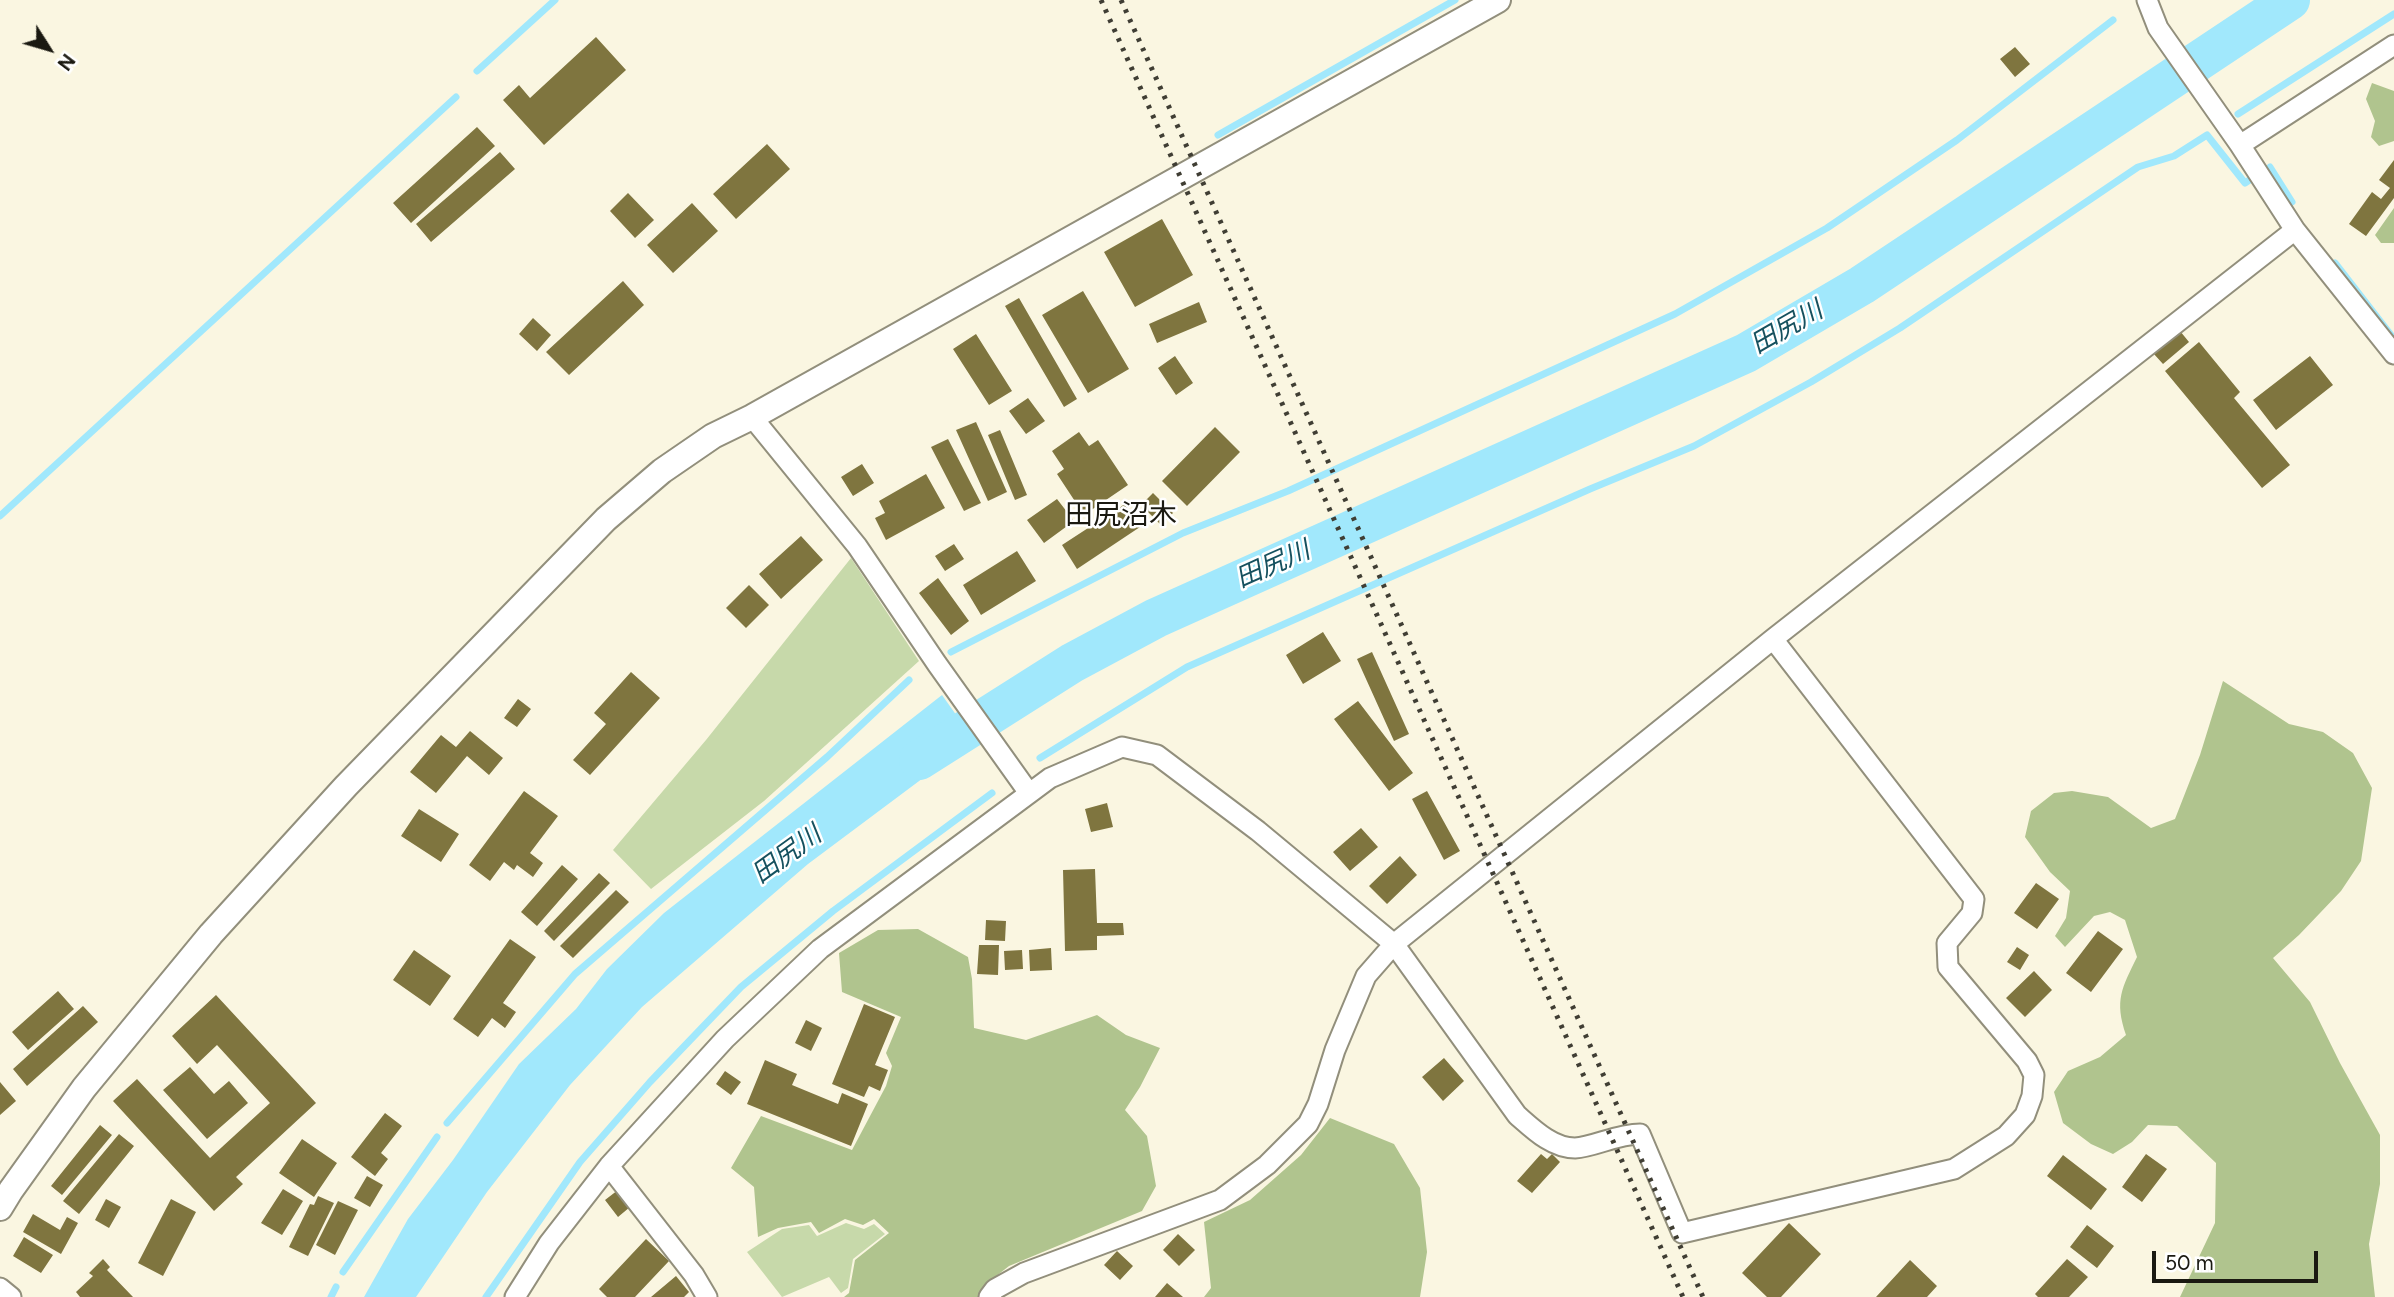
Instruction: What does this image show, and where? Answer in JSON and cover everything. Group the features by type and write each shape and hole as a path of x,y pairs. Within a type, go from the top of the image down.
{"street":[{"path":"0,1208 84,1088 211,934 346,786 606,519 662,471 713,436 752,417 1498,0"},
{"path":"2147,0 2158,28 2241,145 2295,230 2394,354"},
{"path":"2241,145 2394,45"},
{"path":"989,1297 995,1289 1024,1273 1220,1200 1267,1165 1308,1124 1366,976 1394,944 1773,639 2295,230"},
{"path":"752,417 857,546 1029,793"},
{"path":"515,1297 549,1243 609,1167 725,1039 820,949 1050,778 1122,747 1157,755 1268,839 1394,944 1517,1115 1536,1132 1557,1144 1575,1148 1626,1134 1640,1134 1682,1233 1954,1169 2006,1136 2025,1115 2032,1096 2034,1075 2027,1061 1948,967 1947,943 1972,913 1973,899 1773,639"},
{"path":"609,1167 694,1275 707,1297"},
{"path":"0,1288 10,1297"}],"green space":[{"path":"2372,83 2394,91 2394,141 2379,146 2371,137 2375,121 2366,99"},
{"path":"2394,208 2394,243 2381,243 2375,235"},
{"path":"851,558 919,661 764,801 651,889 613,850 706,740"},
{"path":"2223,681 2289,724 2323,732 2353,753 2372,788 2361,861 2341,891 2273,958 2310,1002 2380,1135 2380,1184 2369,1244 2375,1297 2180,1297 2215,1223 2216,1163 2177,1126 2148,1125 2132,1142 2113,1154 2091,1144 2063,1123 2054,1092 2068,1071 2100,1057 2126,1035 2122,1023 2121,995 2137,957 2125,920 2110,912 2094,916 2065,947 2055,936 2066,918 2070,891 2050,872 2025,837 2031,811 2054,793 2072,791 2108,797 2151,828 2175,819 2200,755"},
{"path":"918,929 968,957 972,979 974,1028 1026,1040 1097,1015 1126,1035 1160,1048 1125,1110 1147,1136 1156,1186 1142,1211 1009,1266 990,1281 980,1297 844,1297 849,1293 855,1260 889,1233 874,1219 863,1225 845,1219 819,1233 811,1222 778,1228 758,1237 754,1187 731,1168 761,1116 852,1150 886,1086 892,1066 886,1053 901,1017 842,992 839,953 878,930"},
{"path":"1330,1118 1394,1144 1420,1188 1427,1252 1420,1297 1204,1297 1211,1288 1204,1222 1250,1200 1301,1155"},
{"path":"846,1223 864,1229 874,1224 885,1234 853,1259 848,1288 841,1293 829,1277 782,1297 747,1252 782,1229 809,1225 817,1236"}],"water":[{"path":"942,695 974,740 808,864 642,1007 570,1085 487,1192 416,1297 364,1297 408,1219 453,1160 519,1064 576,1009 607,969 664,913"}],"building":[{"path":"596,37 626,70 544,145 503,100 519,85 530,98"},
{"path":"2015,47 2030,64 2015,77 2000,59"},
{"path":"477,127 495,146 411,223 393,203"},
{"path":"767,144 790,169 736,219 713,194"},
{"path":"500,152 515,169 431,242 416,224"},
{"path":"2394,160 2394,198 2366,236 2349,224 2372,192 2381,199 2390,188 2379,180"},
{"path":"628,193 654,220 635,238 610,211"},
{"path":"692,203 718,231 673,273 647,245"},
{"path":"1162,219 1193,275 1135,307 1104,252"},
{"path":"623,281 644,305 569,375 546,352"},
{"path":"1083,291 1129,369 1088,393 1042,315"},
{"path":"1019,298 1077,399 1064,407 1005,306"},
{"path":"1199,302 1207,322 1157,343 1149,324"},
{"path":"533,318 551,335 537,351 519,334"},
{"path":"2180,331 2189,342 2163,364 2153,353"},
{"path":"976,334 1012,391 989,405 953,349"},
{"path":"2199,342 2240,392 2234,398 2290,465 2262,488 2165,371"},
{"path":"1175,356 1193,383 1176,395 1158,368"},
{"path":"2310,356 2333,385 2276,430 2253,400"},
{"path":"1028,398 1045,421 1026,434 1009,411"},
{"path":"976,422 1007,492 988,501 956,430"},
{"path":"1215,427 1240,452 1187,506 1162,481"},
{"path":"1000,430 1027,495 1015,500 988,435"},
{"path":"1079,432 1089,446 1098,440 1128,485 1084,515 1057,474 1064,469 1052,451"},
{"path":"948,439 981,503 964,511 931,447"},
{"path":"862,464 874,483 853,496 841,477"},
{"path":"926,474 945,508 886,540 875,518 885,513 879,501"},
{"path":"1153,493 1173,513 1161,525 1141,505"},
{"path":"1057,499 1074,521 1044,543 1027,520"},
{"path":"1125,504 1140,527 1077,569 1062,545"},
{"path":"801,536 823,560 781,599 759,574"},
{"path":"954,544 964,559 945,571 935,556"},
{"path":"1017,551 1036,581 981,615 963,585"},
{"path":"938,578 969,621 951,635 919,593"},
{"path":"749,585 769,605 746,628 726,608"},
{"path":"1323,632 1341,661 1303,684 1286,655"},
{"path":"1372,652 1409,734 1394,741 1357,659"},
{"path":"631,672 660,698 590,775 573,760 606,724 594,713"},
{"path":"518,699 531,709 517,727 504,718"},
{"path":"1358,701 1413,773 1389,791 1334,719"},
{"path":"470,731 503,758 489,775 467,756 436,793 410,772 441,735 456,747"},
{"path":"524,791 558,816 530,853 543,863 533,877 517,865 514,870 504,862 490,881 469,865"},
{"path":"1427,791 1460,851 1444,860 1412,799"},
{"path":"1107,803 1113,827 1091,832 1085,809"},
{"path":"419,809 459,834 441,862 401,836"},
{"path":"1361,828 1378,847 1350,871 1333,852"},
{"path":"1400,856 1417,875 1387,904 1369,886"},
{"path":"562,865 578,879 537,926 521,912"},
{"path":"1095,869 1097,923 1123,923 1124,935 1097,936 1097,950 1065,951 1063,870"},
{"path":"599,873 610,883 554,941 544,931"},
{"path":"2036,883 2059,899 2037,929 2014,913"},
{"path":"616,890 629,902 573,958 560,946"},
{"path":"986,920 1006,921 1005,941 985,940"},
{"path":"2098,931 2123,949 2091,992 2066,973"},
{"path":"510,939 536,957 503,1003 516,1012 505,1028 492,1018 478,1037 453,1019"},
{"path":"979,945 999,945 998,975 977,974"},
{"path":"2017,947 2029,955 2020,970 2007,962"},
{"path":"1051,948 1052,970 1030,971 1029,950"},
{"path":"414,950 451,976 430,1006 393,980"},
{"path":"1022,950 1023,969 1005,970 1004,951"},
{"path":"2034,971 2052,990 2025,1017 2006,998"},
{"path":"58,991 74,1009 28,1050 12,1032"},
{"path":"216,995 316,1103 236,1177 243,1184 214,1211 113,1101 137,1079 210,1158 270,1103 217,1045 197,1064 172,1036"},
{"path":"864,1004 895,1017 875,1065 888,1070 880,1091 869,1086 864,1097 832,1084"},
{"path":"83,1006 98,1022 27,1086 13,1069"},
{"path":"806,1020 822,1028 811,1051 795,1043"},
{"path":"1444,1058 1464,1081 1443,1101 1422,1077"},
{"path":"765,1060 797,1074 792,1085 838,1104 842,1093 868,1104 851,1146 747,1104"},
{"path":"190,1067 214,1094 229,1081 248,1103 207,1139 163,1090"},
{"path":"725,1071 741,1082 731,1095 716,1084"},
{"path":"0,1082 16,1101 0,1115"},
{"path":"385,1113 402,1126 381,1153 388,1159 375,1176 351,1157"},
{"path":"100,1125 112,1135 62,1195 51,1186"},
{"path":"119,1134 134,1146 79,1214 63,1201"},
{"path":"302,1139 337,1163 314,1197 279,1173"},
{"path":"1541,1154 1547,1159 1552,1154 1560,1162 1532,1193 1517,1181"},
{"path":"2146,1154 2167,1169 2142,1202 2122,1187"},
{"path":"2063,1155 2107,1189 2091,1210 2047,1176"},
{"path":"367,1176 383,1185 370,1207 354,1198"},
{"path":"283,1189 303,1201 282,1235 261,1223"},
{"path":"618,1190 630,1207 618,1217 605,1200"},
{"path":"318,1196 334,1203 308,1256 289,1247 310,1204 314,1205"},
{"path":"106,1199 121,1207 109,1228 95,1220"},
{"path":"171,1199 196,1212 163,1276 138,1263"},
{"path":"338,1201 358,1210 335,1255 316,1245"},
{"path":"33,1214 60,1230 67,1217 78,1223 61,1254 23,1232"},
{"path":"1789,1223 1821,1254 1781,1297 1767,1297 1742,1273"},
{"path":"2087,1225 2114,1246 2097,1268 2070,1247"},
{"path":"1178,1234 1195,1250 1179,1266 1163,1250"},
{"path":"24,1237 53,1255 41,1273 13,1256"},
{"path":"646,1239 669,1261 635,1297 607,1297 599,1289"},
{"path":"1117,1251 1133,1266 1120,1280 1104,1265"},
{"path":"103,1259 110,1267 107,1270 133,1297 80,1297 76,1292 93,1276 89,1273"},
{"path":"2067,1259 2088,1277 2069,1297 2038,1297 2035,1294"},
{"path":"1910,1260 1937,1286 1927,1297 1876,1297"},
{"path":"676,1276 689,1292 684,1297 651,1297"},
{"path":"1167,1283 1183,1297 1155,1297"}],"waterway":[{"path":"477,71 555,0"},
{"path":"1218,135 1455,0"},
{"name":"田尻川","path":"919,760 1072,663 1156,618 1746,353 1862,285 2290,0"},
{"path":"2238,114 2394,14"},
{"path":"951,652 1183,533 1288,491 1675,314 1827,228 1957,140 2113,20"},
{"path":"0,516 456,97"},
{"path":"1040,758 1187,667 1590,489 1694,446 1811,382 1900,328 2138,167 2174,156 2207,135 2245,183 2251,179"},
{"path":"2270,167 2292,202"},
{"path":"2335,263 2394,339"},
{"path":"447,1123 575,974 827,757 909,680"},
{"path":"486,1297 580,1162 650,1082 741,987 833,911 992,793"},
{"path":"343,1272 437,1137"},
{"path":"331,1297 336,1287"}],"railway":[{"path":"1101,0 1683,1297"},
{"path":"1121,0 1703,1297"}],"district":[{"name":"田尻沼木","path":"1121,516"}]}
